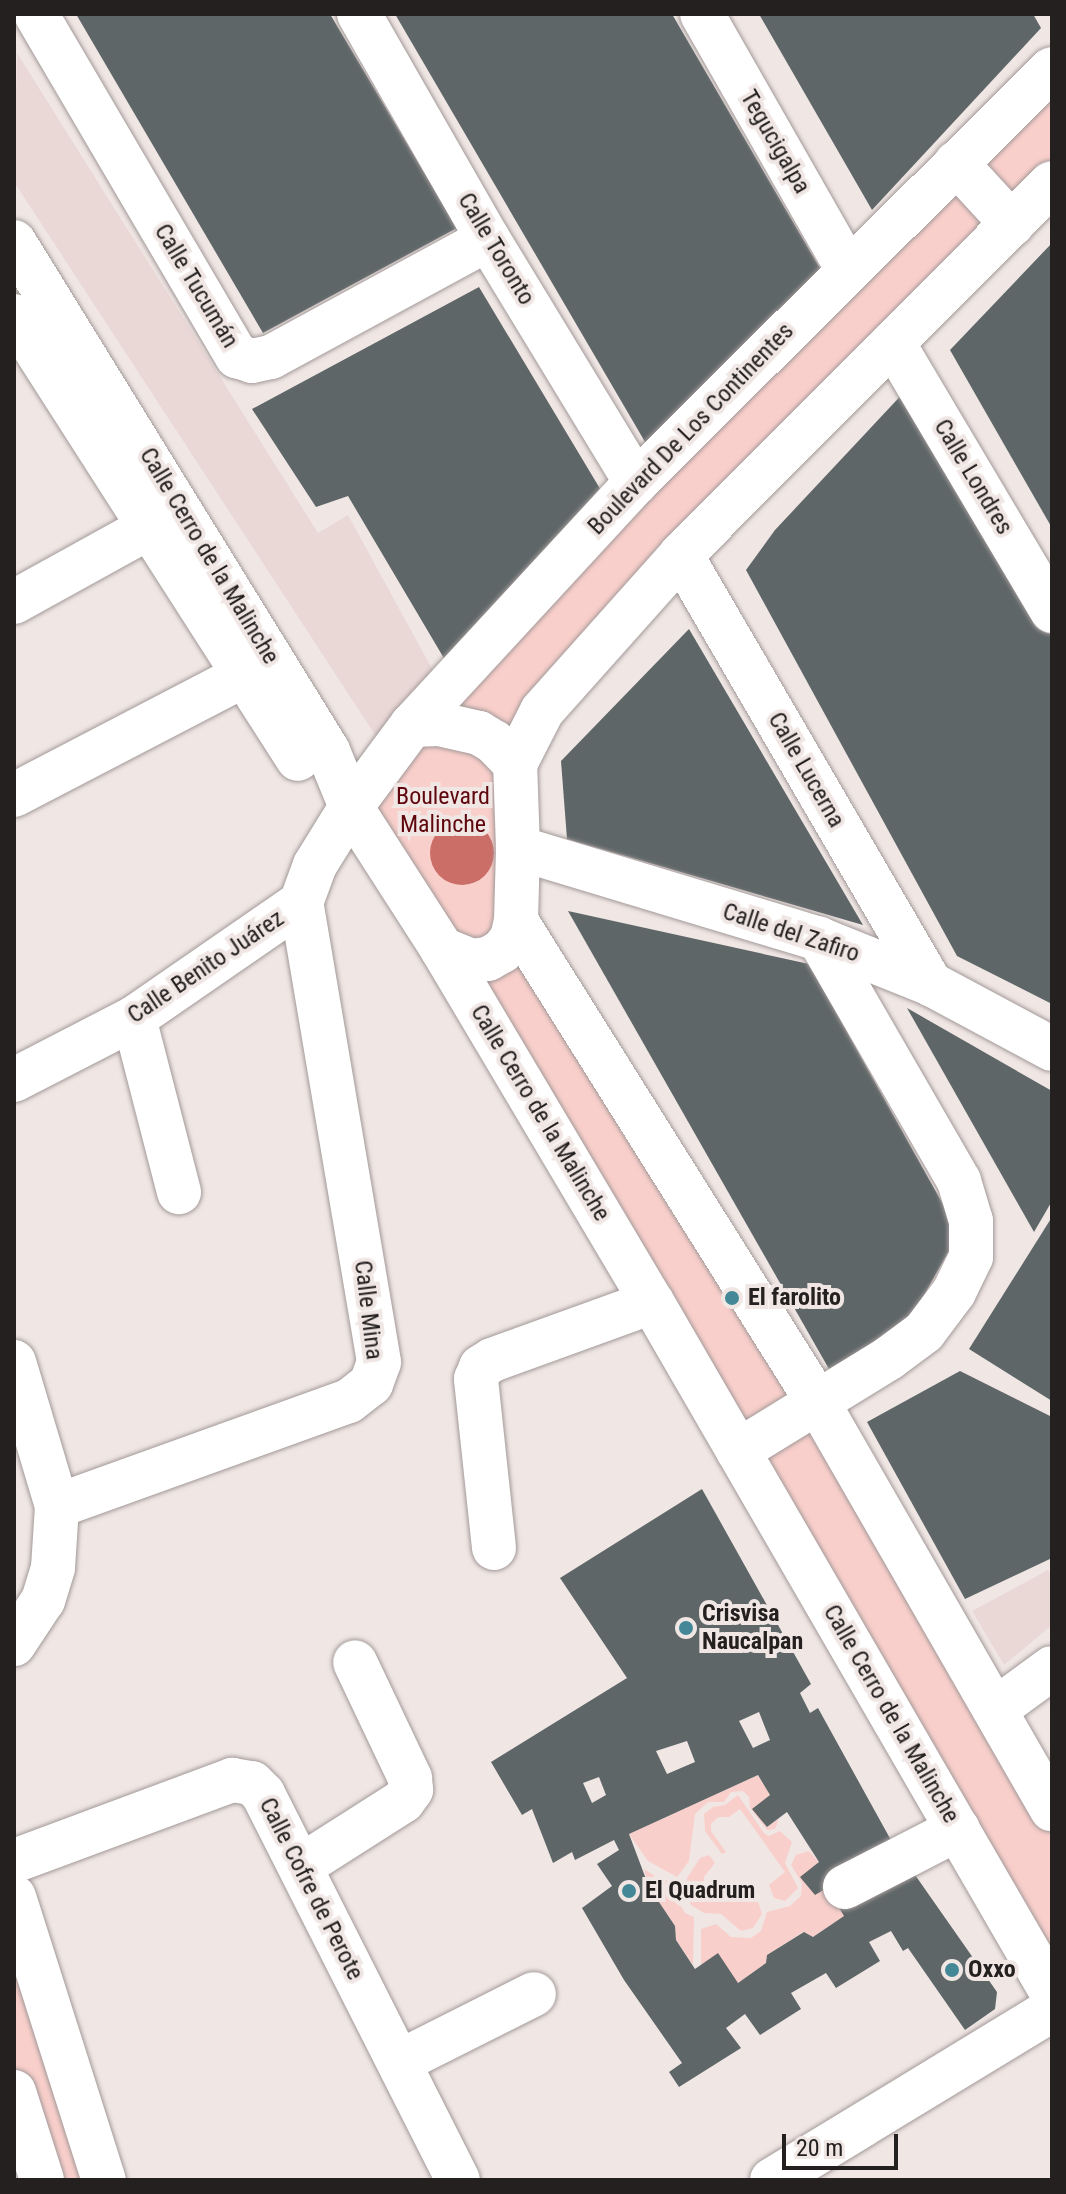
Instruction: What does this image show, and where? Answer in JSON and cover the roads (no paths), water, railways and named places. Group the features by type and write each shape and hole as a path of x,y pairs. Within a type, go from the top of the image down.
{"street":[{"name":"Calle Tucumán","path":"36,14 237,356 252,361 271,357 488,239"},
{"name":"Calle Toronto","path":"359,14 488,239 636,482"},
{"name":"Tegucigalpa","path":"702,14 848,270"},
{"name":"Boulevard De Los Continentes","path":"351,807 412,725 636,482 1052,69"},
{"path":"956,163 1012,224"},
{"path":"442,949 471,961 488,959 502,951 512,938 516,921 518,848 515,764 542,711 681,555 1052,183"},
{"name":"Calle Cerro de la Malinche","path":"14,242 46,363 150,527 328,751 351,807 442,949 652,1302 1052,1993"},
{"name":"Calle Cerro de la Malinche","path":"14,316 259,668 304,767"},
{"name":"Calle Londres","path":"893,343 1052,611"},
{"path":"14,602 150,527"},
{"name":"Calle Lucerna","path":"681,555 931,984"},
{"path":"14,795 259,668"},
{"path":"412,725 439,724 479,733 494,742 515,764"},
{"name":"Calle Benito Juárez","path":"14,1080 134,1018 301,903 315,865 351,807"},
{"name":"Calle del Zafiro","path":"518,848 819,939 931,984 1052,1049"},
{"name":"Calle Mina","path":"57,1506 349,1401 371,1384 379,1362 301,903"},
{"path":"516,921 817,1401 1052,1809"},
{"path":"738,1451 889,1358 924,1332 954,1292 971,1257 971,1221 959,1181 819,939"},
{"path":"134,1018 179,1192"},
{"path":"494,1548 476,1379 481,1367 492,1360 652,1302"},
{"path":"14,1362 57,1506 53,1568 43,1600 14,1644"},
{"path":"301,1866 403,1801 411,1790 410,1778 355,1662"},
{"path":"996,1709 1052,1668"},
{"name":"Calle Cofre de Perote","path":"14,1861 232,1780 252,1783 263,1794 301,1866 458,2180"},
{"path":"845,1887 958,1829"},
{"path":"14,1897 104,2180"},
{"path":"399,2062 534,1994"},
{"path":"785,2177 1052,2010"},
{"path":"14,2092 42,2180"}],"place":[{"name":"El farolito","path":"732,1298"},
{"name":"Crisvisa Naucalpan","path":"686,1628"},
{"name":"El Quadrum","path":"629,1891"},
{"name":"Oxxo","path":"952,1970"}],"park label":[{"name":"Boulevard Malinche","path":"443,811"}]}
